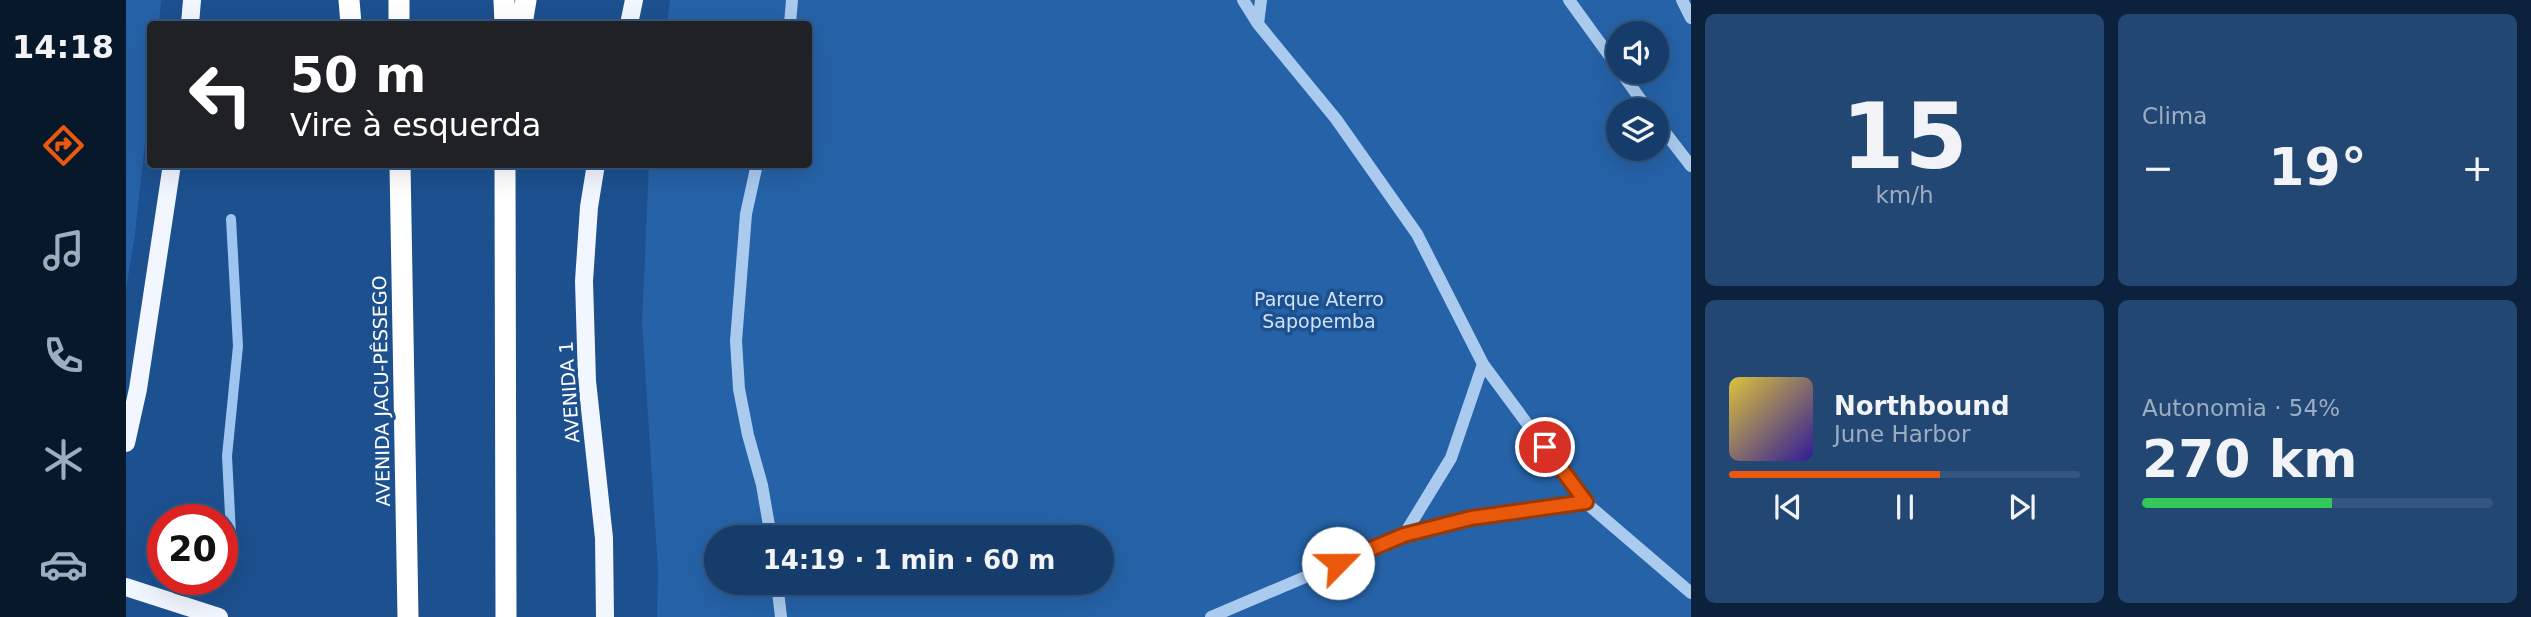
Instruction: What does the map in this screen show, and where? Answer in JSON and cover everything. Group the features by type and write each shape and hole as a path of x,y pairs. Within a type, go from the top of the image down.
{"highway":[{"path":"349,0 351,21"},
{"path":"399,0 399,21"},
{"path":"504,0 505,21"},
{"path":"522,21 526,0"},
{"name":"AVENIDA JACU-PÊSSEGO","path":"400,168 408,617"},
{"path":"505,168 506,617"}],"main road":[{"path":"190,21 192,0"},
{"path":"630,21 634,0"},
{"path":"126,443 140,375 171,168"},
{"name":"AVENIDA 1","path":"595,168 589,207 584,281 587,381 604,538 605,617"},
{"path":"126,586 219,617"}],"lane":[{"path":"790,21 792,0"},
{"path":"1243,0 1258,24 1336,119 1417,234 1483,364 1586,502 1691,593"},
{"path":"1258,24 1261,0"},
{"path":"1569,0 1606,51"},
{"path":"1682,0 1691,18"},
{"path":"1669,138 1691,166"},
{"path":"756,168 746,214 736,341 739,389 769,525"},
{"path":"1404,535 1451,458 1483,364"},
{"path":"1211,617 1404,535 1471,518 1586,502"},
{"path":"778,595 780,617"}],"green space":[{"path":"126,0 161,0 159,21 147,21 147,124 126,289"},
{"name":"Parque Aterro Sapopemba","path":"670,0 1691,0 1691,617 657,617 658,570 642,323 649,168 812,168 812,21 667,21"}],"waterway":[{"path":"229,504 227,456 238,346 231,219"}],"route":[{"path":"1338,563 1404,535 1471,518 1586,502 1545,447"}]}
